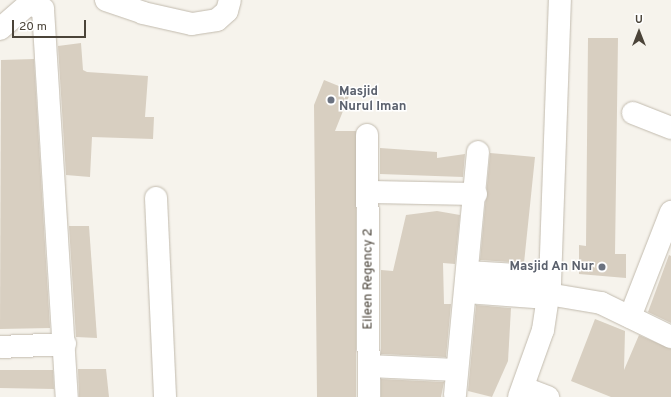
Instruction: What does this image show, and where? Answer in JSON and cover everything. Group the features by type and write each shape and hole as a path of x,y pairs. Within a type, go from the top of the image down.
{"street":[{"path":"106,0 143,13 192,24 217,20 227,11 230,0"},
{"path":"548,397 522,392 535,361 549,290 560,0"},
{"path":"0,29 29,4 43,9 65,344 67,397"},
{"path":"633,114 671,128"},
{"name":"Eileen Regency 2","path":"367,135 370,192 369,397"},
{"path":"455,395 476,194 478,152"},
{"path":"370,192 476,194"},
{"path":"156,198 165,397"},
{"path":"630,317 669,225"},
{"path":"467,282 549,290 601,303 671,337"},
{"path":"0,347 65,344"},
{"path":"369,366 457,370"}],"building":[{"path":"588,38 618,38 615,254 626,254 626,278 579,274 579,245 586,246"},
{"path":"81,43 83,70 87,72 148,76 145,117 154,117 153,139 92,137 90,177 66,175 58,46"},
{"path":"34,59 50,328 0,329 1,60"},
{"path":"324,80 351,91 335,131 356,131 356,397 317,397 314,105"},
{"path":"380,148 437,152 437,158 465,154 463,177 380,174"},
{"path":"490,153 535,157 524,263 480,260"},
{"path":"437,211 460,215 455,264 443,263 444,304 451,304 446,357 381,354 381,270 393,271 406,215"},
{"path":"69,226 89,226 97,338 76,337"},
{"path":"669,255 671,256 671,323 648,312"},
{"path":"476,305 511,308 508,361 492,397 468,391"},
{"path":"595,319 625,331 624,370 639,335 671,349 671,397 611,397 571,381"},
{"path":"78,369 106,369 109,397 79,397"},
{"path":"0,370 53,370 54,389 0,388"},
{"path":"381,379 444,382 441,397 381,397"}],"place":[{"name":"Masjid Nurul Iman","path":"331,100"},
{"name":"Masjid An Nur","path":"602,267"}]}
